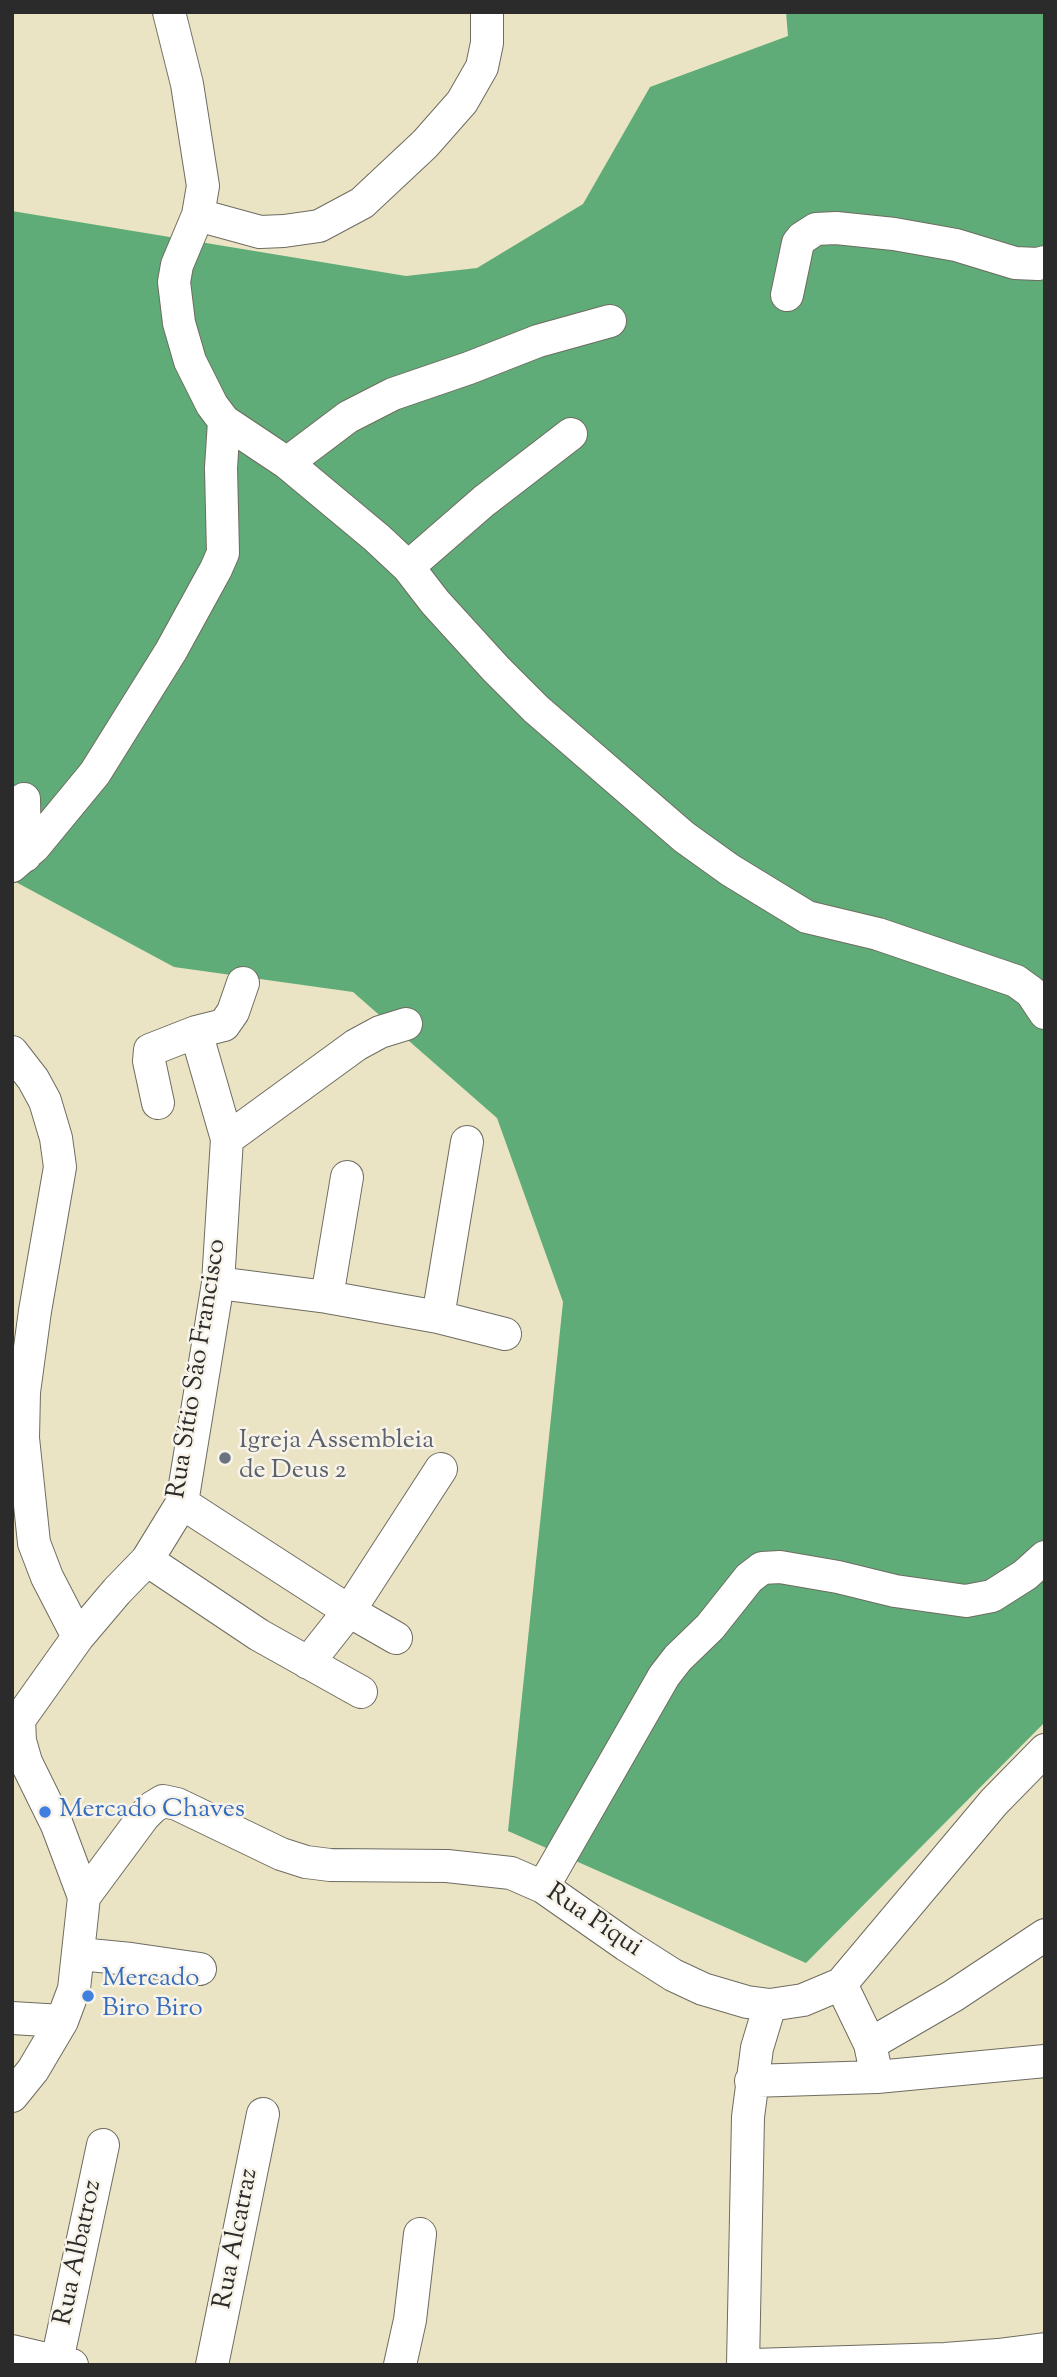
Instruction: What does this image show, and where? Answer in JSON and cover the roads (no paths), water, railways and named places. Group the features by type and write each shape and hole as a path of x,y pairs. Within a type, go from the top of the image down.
{"street":[{"path":"169,12 187,84 203,186 198,215 177,265 174,282 179,323 190,361 212,405 224,421 286,463 334,501 408,567 435,602 536,709 684,837 730,870 807,917 878,934 1016,981 1031,992 1045,1013"},
{"path":"198,215 260,232 284,231 319,226 362,203 425,144 461,102 482,67 487,43 487,12"},
{"path":"787,295 798,243 816,229 836,228 894,234 956,245 1015,263 1045,262"},
{"path":"286,463 348,417 393,394 538,341 610,321"},
{"path":"19,861 95,773 171,651 216,569 223,553 221,468 224,421"},
{"path":"408,567 484,501 571,434"},
{"path":"19,861 24,799"},
{"path":"158,1103 149,1052 153,1047 223,1025 228,1021 243,983"},
{"path":"227,1139 356,1045 380,1032 406,1024"},
{"name":"Rua Sítio São Francisco","path":"84,1897 57,1825 26,1762 20,1741 19,1720 78,1637 147,1560 183,1503 218,1283 227,1139 196,1032"},
{"path":"12,1052 33,1079 45,1101 56,1138 60,1167 18,1391 34,1543 47,1577 78,1637"},
{"path":"438,1317 467,1142"},
{"path":"327,1297 347,1177"},
{"path":"218,1283 327,1297 438,1317 505,1334"},
{"path":"308,1663 349,1611 441,1469"},
{"path":"183,1503 349,1611 396,1638"},
{"path":"543,1887 664,1676 755,1573 762,1569 780,1567 895,1591 966,1601 992,1596 1025,1576 1045,1557"},
{"path":"147,1560 225,1614 361,1692"},
{"name":"Rua Piqui","path":"84,1897 144,1816 163,1801 177,1804 281,1854 306,1862 330,1866 447,1866 511,1873 543,1887 673,1975 703,1989 747,2002 769,2005 803,2000 841,1984 994,1802 1045,1751"},
{"path":"12,2096 33,2070 62,2021 74,1989 84,1897"},
{"path":"870,2044 953,1996 1045,1935"},
{"path":"79,1954 200,1969"},
{"path":"841,1984 870,2044 877,2077"},
{"path":"743,2365 748,2118 757,2048 769,2005"},
{"path":"12,2018 62,2021"},
{"path":"751,2081 877,2077 1045,2061"},
{"name":"Rua Alcatraz","path":"212,2365 263,2114"},
{"name":"Rua Albatroz","path":"65,2363 103,2146"},
{"path":"400,2365 410,2320 420,2234"},
{"path":"753,2365 958,2358 1045,2349"},
{"path":"12,2351 65,2363"}],"place":[{"name":"Igreja Assembleia de Deus 2","path":"225,1458"},
{"name":"Mercado Chaves","path":"45,1812"},
{"name":"Mercado Biro Biro","path":"88,1996"}]}
